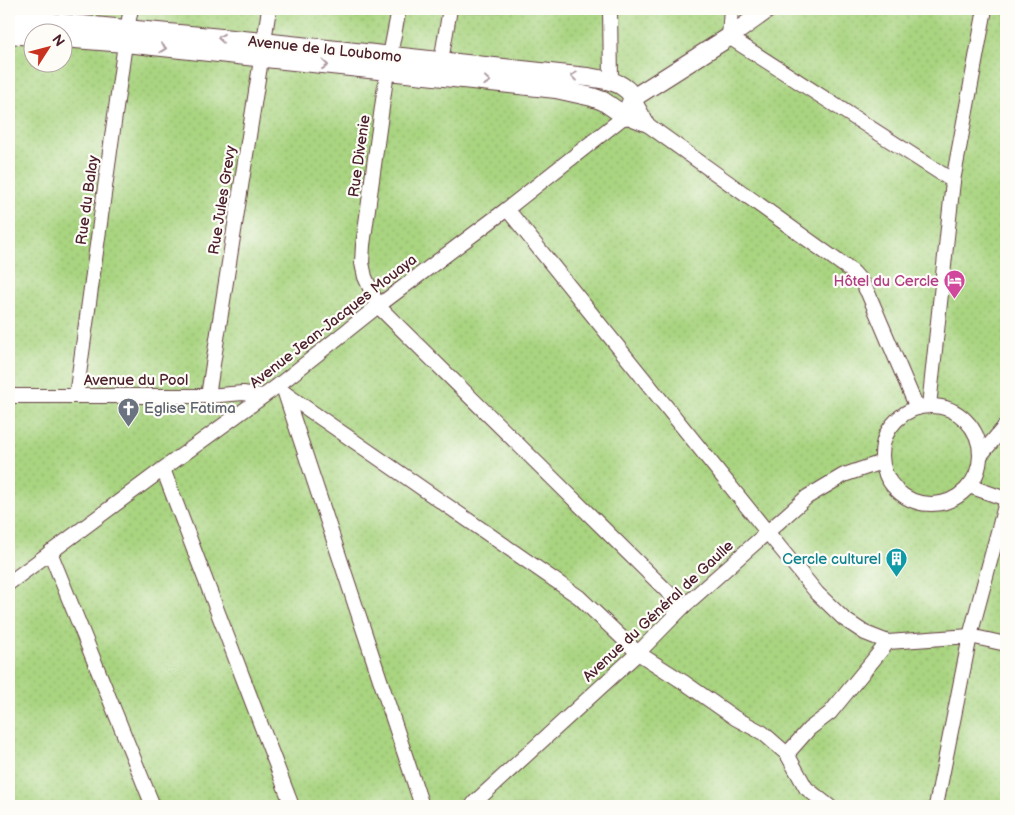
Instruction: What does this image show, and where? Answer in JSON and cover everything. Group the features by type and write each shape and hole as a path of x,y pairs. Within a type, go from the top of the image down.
{"street":[{"name":"Rue du Balay","path":"76,396 131,9"},
{"name":"Rue Jules Grevy","path":"208,396 268,9"},
{"name":"Rue Divenie","path":"378,306 365,277 362,263 362,245 389,63 399,9"},
{"path":"441,61 450,9"},
{"path":"610,9 611,81"},
{"path":"729,37 731,9"},
{"path":"768,9 729,37 634,98 625,116 648,125 853,272 868,293 923,407"},
{"path":"923,407 953,181 985,9"},
{"name":"Avenue de la Loubomo","path":"9,18 126,36 389,63 556,89 603,101 625,116"},
{"path":"9,34 22,35"},
{"name":"Avenue de la Loubomo","path":"72,38 126,36"},
{"path":"729,37 953,181"},
{"name":"Avenue de la Loubomo","path":"389,63 441,61 611,81 626,88 634,98"},
{"path":"634,98 648,125"},
{"name":"Avenue Jean-Jacques Mouaya","path":"9,583 263,396 281,390 378,306 507,209 625,116"},
{"path":"507,209 817,593 844,619 865,633 888,642 970,636 1006,644"},
{"path":"378,306 683,607"},
{"path":"281,390 578,598 638,653 735,718 764,733 787,754 806,788 829,806"},
{"path":"281,390 422,806"},
{"name":"Avenue du Pool","path":"9,396 208,396 243,393 263,396"},
{"path":"923,407 944,408 959,415 970,426 978,440 980,456 977,472 969,486 959,496 946,502 932,504 918,502 905,497 895,488 887,476 882,462 883,445 890,429 902,416 923,407"},
{"path":"980,456 1006,425"},
{"name":"Avenue du Général de Gaulle","path":"477,805 638,653 683,607 807,497 844,475 882,462"},
{"path":"163,469 292,806"},
{"path":"936,806 970,636 1006,500 969,486"},
{"path":"50,552 153,806"},
{"path":"787,754 809,729 830,713 888,642"}],"green space":[{"path":"9,9 1006,9 1006,806 9,806"}],"place":[{"name":"Hôtel du Cercle","path":"955,300"},
{"name":"Eglise Fatima","path":"128,427"},
{"name":"Cercle culturel","path":"897,578"}]}
